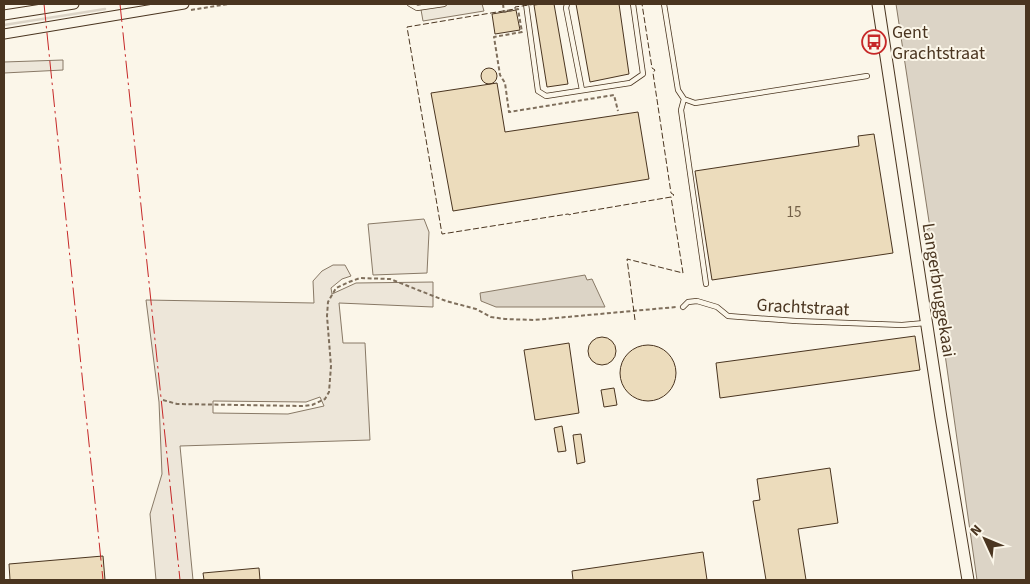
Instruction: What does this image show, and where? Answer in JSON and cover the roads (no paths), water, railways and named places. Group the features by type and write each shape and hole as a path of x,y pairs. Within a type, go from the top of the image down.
{"main road":[{"name":"Langerbruggekaai","path":"878,4 941,418 968,580"}],"street":[{"path":"4,16 74,4"},
{"path":"4,34 184,4"}],"lane":[{"path":"410,4 417,8 444,4"},
{"path":"526,4 538,91 546,96 630,83 643,74 633,4"},
{"path":"567,4 566,8 582,90"},
{"path":"664,4 678,90 684,100 695,103 867,76"},
{"path":"684,100 681,110 706,284"},
{"name":"Grachtstraat","path":"683,307 688,302 697,301 717,307 728,316 902,326 927,323"}],"waterway":[{"path":"4,25 105,9"}],"place":[{"name":"Gent Grachtstraat","path":"874,42"}]}
